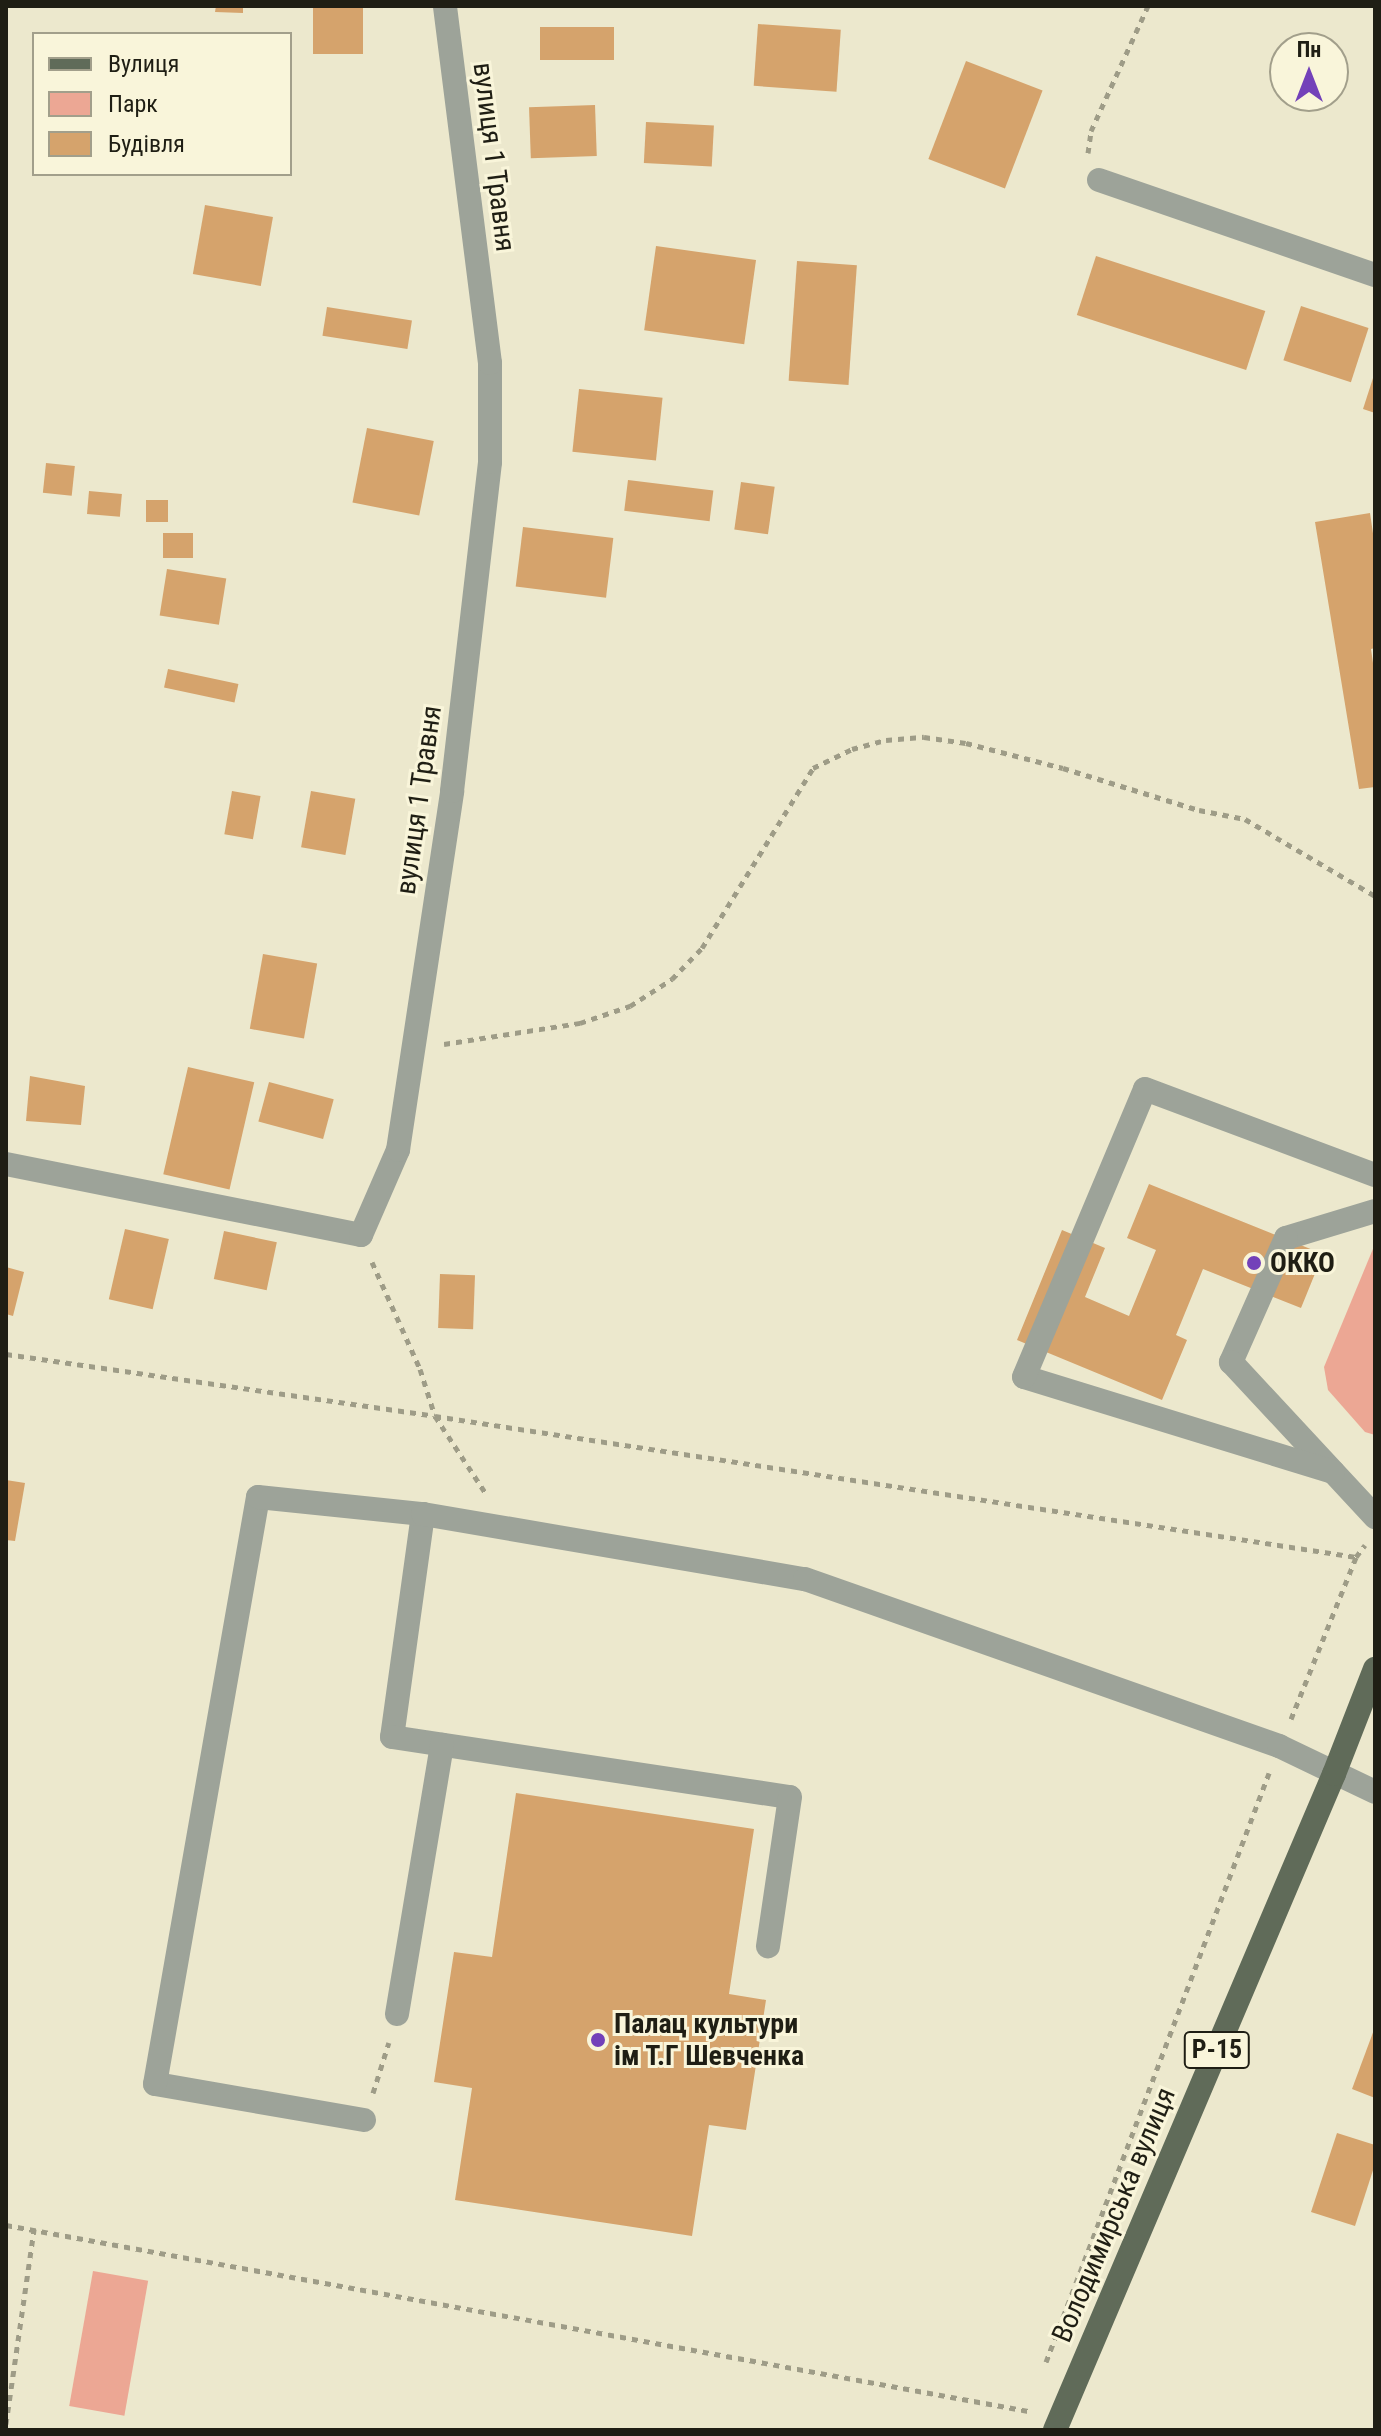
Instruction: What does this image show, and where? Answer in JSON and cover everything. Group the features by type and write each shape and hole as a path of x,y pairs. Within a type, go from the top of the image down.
{"main road":[{"name":"Володимирська вулиця","path":"1055,2430 1334,1774 1375,1669"}],"street":[{"name":"вулиця 1 Травня","path":"361,1235 398,1150 452,791 490,462 490,363 445,6"},
{"path":"1099,180 1375,275"},
{"path":"1333,1472 1024,1377 1145,1089 1375,1175"},
{"path":"6,1164 361,1235"},
{"path":"1375,1211 1286,1238 1231,1362 1375,1517"},
{"path":"364,2120 155,2084 258,1497 423,1514 805,1579 1279,1746 1375,1792"},
{"path":"423,1514 392,1737 790,1797 768,1946"},
{"path":"397,2014 442,1745"}],"path":[{"path":"1099,180 1086,169 1091,131 1148,6"},
{"path":"412,1050 580,1023 630,1006 672,979 702,948 813,768 852,749 886,740 924,737 966,743 1091,776 1199,810 1245,819 1375,896"},
{"path":"361,1235 420,1369 435,1416 480,1486 517,1529"},
{"path":"6,1354 435,1416 1356,1557"},
{"path":"1045,2366 1279,1746 1356,1557 1375,1532"},
{"path":"364,2120 397,2014"},
{"path":"6,2225 1028,2411"},
{"path":"6,2424 34,2229"},
{"path":"1024,2420 1033,2396"}],"green space":[{"path":"1375,1244 1375,1435 1365,1432 1328,1390 1324,1367"},
{"path":"93,2271 148,2281 124,2416 69,2406"}],"building":[{"path":"216,6 243,6 243,13 215,12"},
{"path":"313,6 363,6 363,54 313,54"},
{"path":"758,24 841,30 836,92 754,86"},
{"path":"540,27 614,27 614,60 540,60"},
{"path":"966,61 1043,90 1005,188 928,159"},
{"path":"595,105 597,156 531,158 529,107"},
{"path":"646,122 714,126 712,167 644,163"},
{"path":"205,205 273,217 261,286 193,274"},
{"path":"656,246 756,260 744,344 644,330"},
{"path":"1096,256 1265,311 1246,370 1077,315"},
{"path":"797,261 857,265 848,385 789,381"},
{"path":"1301,306 1369,328 1351,382 1283,360"},
{"path":"327,307 412,320 407,349 322,336"},
{"path":"1375,375 1375,413 1363,409"},
{"path":"579,389 663,398 656,460 572,452"},
{"path":"367,428 434,441 419,516 352,503"},
{"path":"46,463 75,466 72,496 43,493"},
{"path":"628,480 713,490 710,521 624,511"},
{"path":"741,482 775,487 768,534 734,530"},
{"path":"89,491 122,494 120,517 87,514"},
{"path":"146,500 168,500 168,522 146,522"},
{"path":"1370,513 1375,547 1375,648 1371,649 1375,677 1375,787 1359,789 1315,522"},
{"path":"523,527 613,538 606,598 516,587"},
{"path":"163,533 193,533 193,558 163,558"},
{"path":"167,569 226,578 219,625 160,615"},
{"path":"168,669 238,684 234,703 164,688"},
{"path":"232,791 261,796 253,839 224,834"},
{"path":"311,791 355,799 345,855 301,847"},
{"path":"263,954 317,964 304,1038 250,1029"},
{"path":"188,1067 254,1082 230,1189 163,1174"},
{"path":"30,1076 85,1086 81,1125 26,1121"},
{"path":"269,1082 334,1099 323,1139 258,1122"},
{"path":"1149,1184 1323,1254 1301,1308 1203,1269 1176,1335 1187,1340 1162,1400 1017,1340 1062,1230 1105,1248 1085,1297 1129,1316 1156,1250 1127,1238"},
{"path":"125,1229 169,1239 153,1309 109,1299"},
{"path":"224,1231 277,1242 267,1290 214,1279"},
{"path":"6,1267 24,1272 13,1316 6,1314"},
{"path":"440,1274 475,1275 473,1329 438,1328"},
{"path":"6,1480 25,1483 15,1541 6,1540"},
{"path":"516,1793 754,1829 729,1994 766,2000 746,2130 709,2125 692,2236 455,2200 472,2088 434,2082 454,1952 492,1957"},
{"path":"1375,2027 1375,2098 1352,2089"},
{"path":"1337,2133 1375,2145 1375,2164 1355,2226 1311,2212"}],"place":[{"name":"ОККО","path":"1254,1263"},
{"name":"Палац культури ім Т.Г Шевченка","path":"598,2040"}]}
